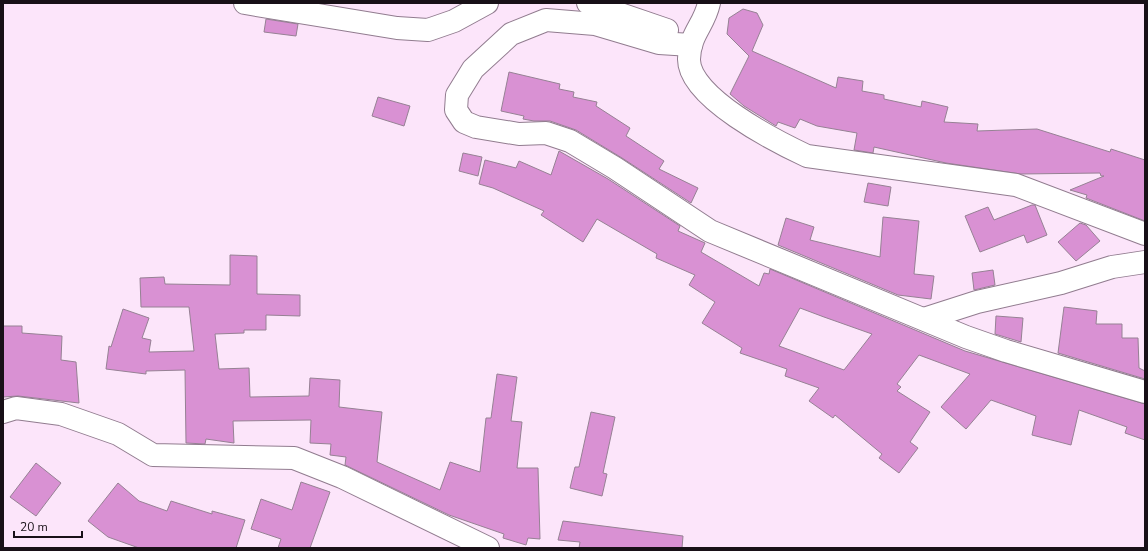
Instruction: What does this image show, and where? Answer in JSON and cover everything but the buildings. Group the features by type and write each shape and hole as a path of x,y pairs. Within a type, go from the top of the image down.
{"street":[{"path":"245,3 397,28 428,30 454,22 487,3"},
{"path":"588,3 692,41"},
{"path":"709,3 706,16 692,41 689,61 695,79 719,103 744,122 808,156 1016,185 1145,234"},
{"path":"692,41 659,43 595,24 546,20 511,34 473,69 457,95 456,110 464,122 476,127 519,134 546,133 570,140 710,231 966,337 1006,351 1145,392"},
{"path":"924,319 971,304 1061,282 1112,267 1145,262"},
{"path":"3,412 16,408 61,414 118,434 153,455 294,458 342,477 488,548"}]}
